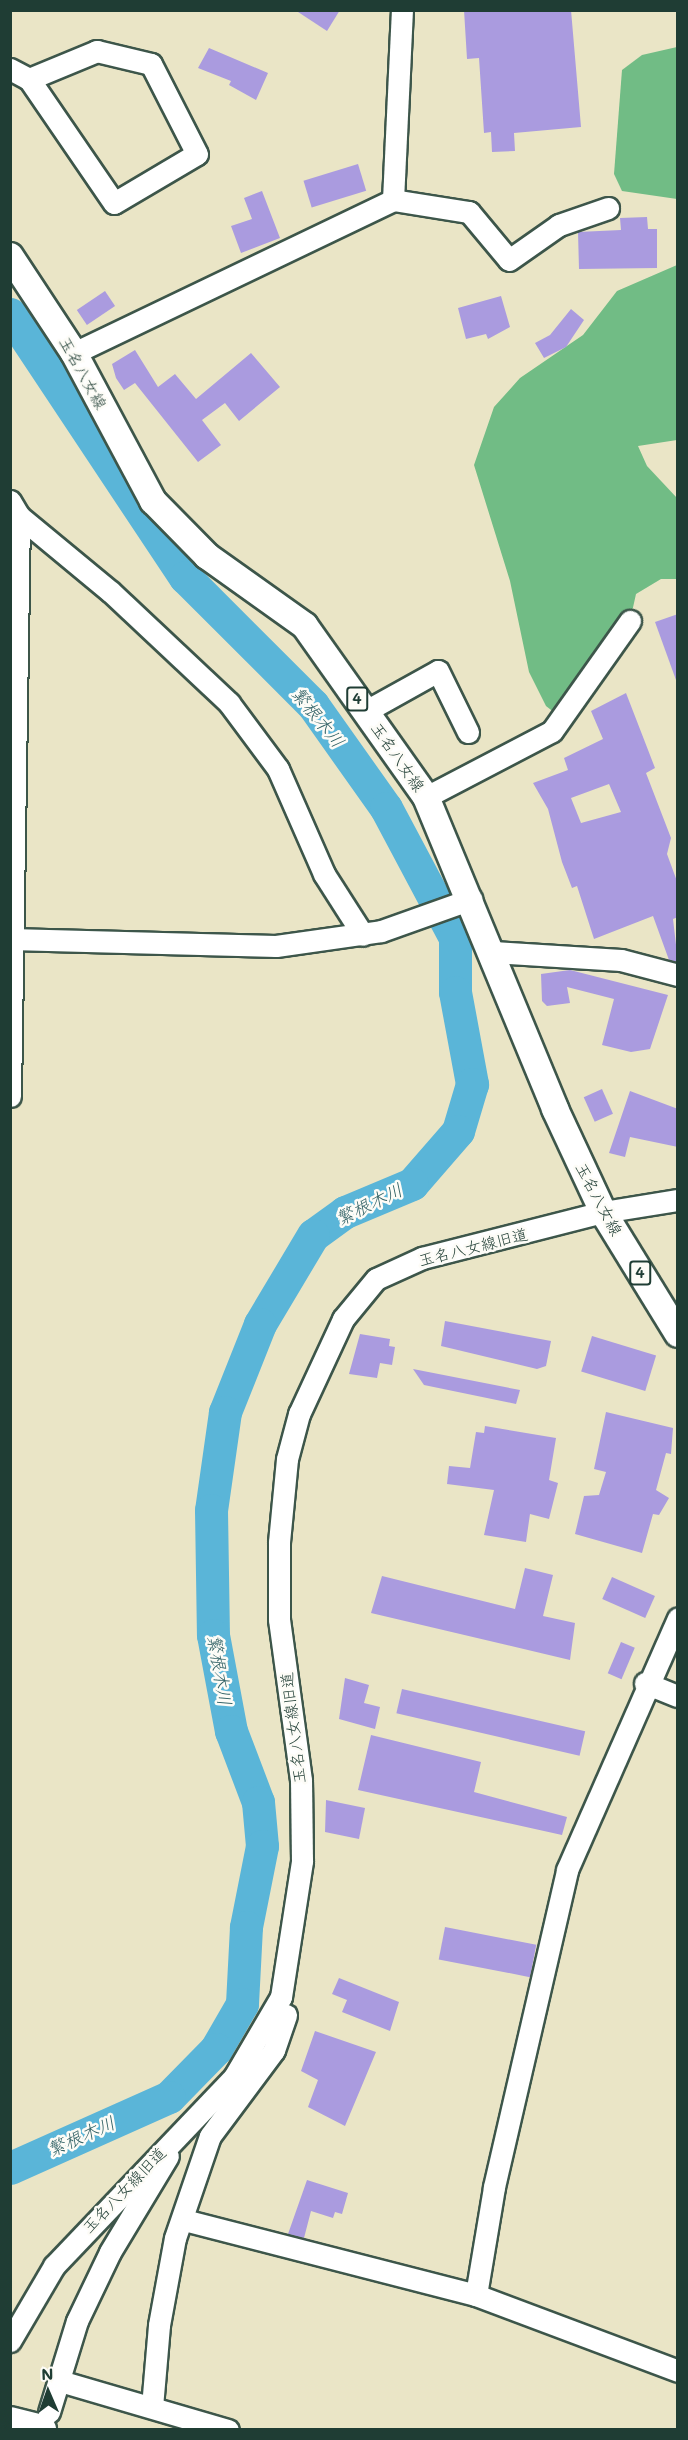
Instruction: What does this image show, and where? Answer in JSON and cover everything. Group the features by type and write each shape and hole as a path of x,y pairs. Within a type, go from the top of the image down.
{"highway":[{"path":"10,2422 45,2421"}],"main road":[{"name":"玉名八女線","path":"10,256 74,353 153,501 207,556 304,626 426,797 462,902 493,952 555,1109 603,1212 678,1334"}],"street":[{"path":"393,200 402,10"},
{"path":"97,51 151,63 197,154 114,203 20,74 97,51"},
{"path":"74,353 393,200 469,212 509,260 559,225 608,208"},
{"path":"15,509 111,592 229,703 278,769 324,874 372,933"},
{"path":"10,1096 15,509"},
{"path":"426,797 552,731 630,621"},
{"path":"366,711 438,671 468,732"},
{"path":"12,939 276,946 372,933 462,902"},
{"path":"493,952 621,960 678,975"},
{"name":"玉名八女線旧道","path":"10,2341 54,2266 234,2077 262,2037 281,1997 302,1861 301,1780 279,1619 285,1479 299,1414 344,1319 376,1279 422,1258 603,1212 678,1200"},
{"path":"476,2295 494,2187 567,1870 645,1683 678,1618"},
{"path":"645,1683 678,1696"},
{"path":"152,2407 159,2325 184,2220 210,2136 274,2050 288,2009 281,1997"},
{"path":"45,2421 77,2321 110,2252 186,2127"},
{"path":"184,2220 476,2295 678,2371"},
{"path":"60,2380 228,2430"}],"green space":[{"path":"677,47 677,199 622,191 614,174 622,70 642,55"},
{"path":"677,265 677,440 638,446 647,466 677,498 677,579 661,579 636,594 630,621 560,717 546,706 529,672 510,581 474,465 494,407 520,378 583,335 617,291"}],"building":[{"path":"295,10 340,10 327,31"},
{"path":"464,10 571,10 581,127 514,133 515,151 492,152 491,132 484,133 479,58 467,59"},
{"path":"209,48 268,73 256,100 229,85 231,81 198,68"},
{"path":"358,164 366,191 312,207 303,181"},
{"path":"262,191 280,238 241,253 231,226 252,219 244,198"},
{"path":"647,217 648,229 657,229 657,268 579,269 578,232 621,230 620,218"},
{"path":"105,291 115,306 87,325 77,310"},
{"path":"501,296 510,327 488,339 486,334 466,339 458,308"},
{"path":"571,309 584,320 566,347 544,358 535,343 550,335"},
{"path":"135,350 158,387 175,374 196,399 251,353 280,387 239,421 225,403 202,420 221,445 198,462 135,383 124,390 116,378 112,364"},
{"path":"678,614 678,679 676,680 655,622"},
{"path":"626,693 655,768 646,773 671,838 667,854 678,884 678,917 673,919 678,962 669,960 653,916 594,939 577,886 572,888 562,862 548,809 533,783 568,770 564,758 603,739 591,711","holes":["609,784 621,812 581,823 571,798"]},
{"path":"570,970 668,995 650,1049 631,1052 602,1045 614,999 567,987 570,1003 547,1006 542,1001 541,974"},
{"path":"602,1089 613,1114 595,1122 584,1097"},
{"path":"630,1091 678,1109 678,1147 630,1137 625,1157 609,1153"},
{"path":"445,1321 551,1341 546,1366 537,1369 441,1346"},
{"path":"360,1334 390,1339 389,1346 395,1347 392,1365 380,1363 377,1378 349,1374"},
{"path":"592,1336 656,1356 645,1391 581,1371"},
{"path":"413,1369 520,1390 516,1404 424,1385"},
{"path":"606,1412 673,1428 671,1454 666,1453 656,1490 669,1498 659,1515 653,1514 642,1553 575,1534 584,1496 599,1495 606,1472 594,1469"},
{"path":"485,1426 556,1438 549,1480 558,1483 549,1519 530,1514 526,1542 484,1535 494,1490 447,1484 449,1466 470,1468 476,1432 484,1433"},
{"path":"525,1568 553,1575 543,1616 575,1623 570,1660 371,1613 382,1576 515,1609"},
{"path":"612,1577 655,1596 645,1618 602,1599"},
{"path":"621,1642 635,1648 622,1679 608,1673"},
{"path":"345,1678 369,1685 364,1703 380,1707 375,1729 339,1719"},
{"path":"402,1689 585,1731 580,1756 396,1713"},
{"path":"371,1735 481,1762 474,1792 567,1817 562,1835 358,1790"},
{"path":"326,1800 365,1808 359,1839 325,1832"},
{"path":"445,1927 536,1945 530,1977 439,1959"},
{"path":"339,1978 399,2002 390,2031 342,2012 347,2000 332,1994"},
{"path":"315,2031 376,2052 345,2126 308,2107 318,2080 301,2071"},
{"path":"307,2180 348,2193 342,2214 335,2212 333,2218 311,2211 304,2238 288,2234"}],"waterway":[{"name":"繁根木川","path":"10,314 185,577 313,705 386,808 455,938 455,992 472,1084 458,1131 412,1184 345,1212 313,1235 260,1324 225,1412 211,1510 213,1635 231,1731 258,1802 262,1846 246,1927 242,2004 216,2049 169,2097 10,2168"}]}
